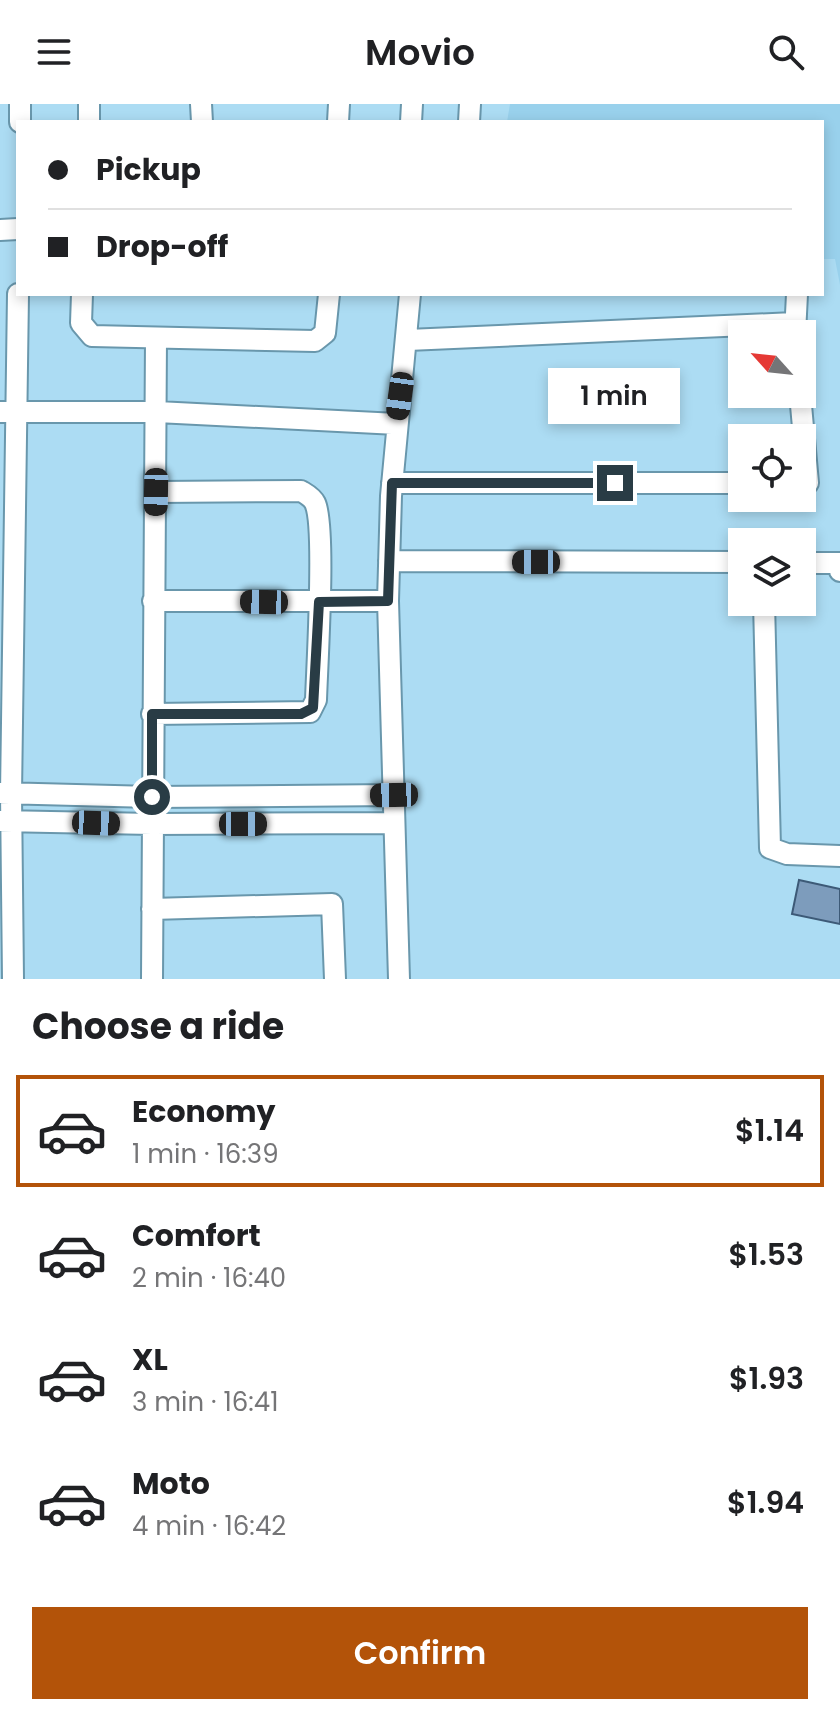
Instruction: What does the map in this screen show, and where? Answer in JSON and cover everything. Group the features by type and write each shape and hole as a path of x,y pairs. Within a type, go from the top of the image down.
{"street":[{"path":"13,979 5,794 9,412 18,296"},
{"path":"82,296 81,323 85,332 92,336 315,341 325,333 329,296"},
{"path":"399,979 388,601 392,483 410,296"},
{"path":"795,320 797,296"},
{"path":"408,340 728,330"},
{"path":"152,979 156,339"},
{"path":"9,412 157,412 397,424"},
{"path":"392,483 728,483"},
{"path":"152,714 310,712 316,700 319,602 317,512 309,496 301,491 156,492"},
{"path":"389,561 728,562"},
{"path":"816,563 840,563 840,571"},
{"path":"153,601 388,601"},
{"path":"764,616 770,848 787,854 840,856"},
{"path":"5,794 152,797 394,795"},
{"path":"6,821 394,823"},
{"path":"152,909 332,904 335,979"}],"shaded area":[{"path":"510,104 840,104 840,285 835,259 824,259 824,120 507,120"}],"building":[{"path":"799,880 840,889 840,924 792,914"}],"route":[{"path":"152,797 152,714 310,712 316,700 319,602 388,601 392,483 615,483"}]}
